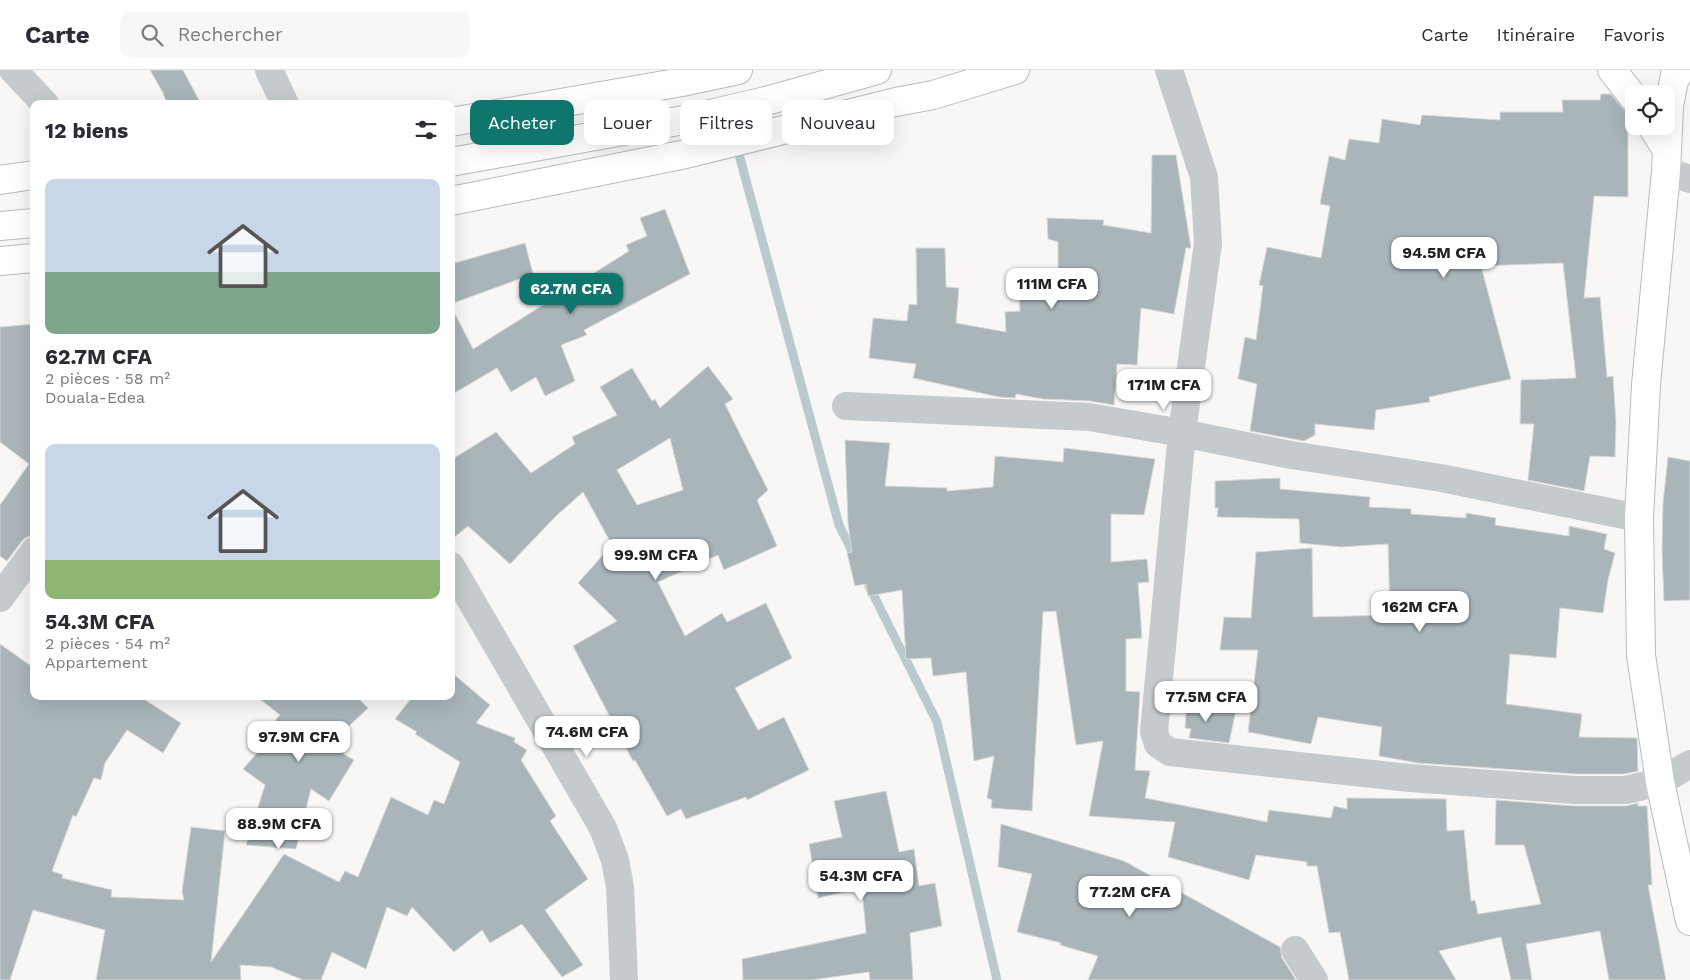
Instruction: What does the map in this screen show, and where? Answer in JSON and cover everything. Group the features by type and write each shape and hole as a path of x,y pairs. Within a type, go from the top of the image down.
{"main road":[{"path":"455,121 682,82 738,70"},
{"path":"455,161 684,120 766,101 877,70"},
{"path":"455,201 686,154 896,102 933,95 1015,70"},
{"path":"1612,70 1625,87"},
{"path":"1670,85 1674,72"},
{"path":"1666,135 1674,167 1646,385 1638,518 1641,655 1660,782 1690,920"},
{"path":"0,180 30,176"},
{"path":"0,226 30,223"},
{"path":"0,261 30,258"}],"street":[{"path":"13,70 41,100"},
{"path":"269,70 283,100"},
{"path":"1169,70 1204,176 1208,244 1182,433 1154,732 1158,744 1170,752 1410,778 1575,790 1626,790 1660,782 1690,764"},
{"path":"846,406 1089,417 1291,455 1441,478 1638,518"},
{"path":"0,598 30,557"},
{"path":"455,573 603,828 615,860 620,887 624,980"},
{"path":"1295,950 1314,980"}],"building":[{"path":"150,70 183,70 199,100 166,100"},
{"path":"1601,94 1611,94 1625,110 1625,135 1628,135 1628,197 1594,196 1584,298 1600,297 1607,377 1613,376 1616,423 1615,457 1590,456 1584,491 1528,480 1534,424 1520,424 1521,380 1576,378 1563,263 1481,266 1511,379 1429,397 1430,402 1376,410 1374,430 1315,424 1315,435 1304,441 1250,431 1257,384 1238,379 1245,337 1256,340 1263,286 1259,285 1267,247 1321,258 1330,206 1320,204 1329,156 1345,160 1349,139 1379,143 1382,119 1420,125 1422,115 1500,120 1500,112 1563,112 1562,100 1600,100"},
{"path":"1152,155 1176,155 1191,248 1186,248 1174,314 1141,308 1137,365 1117,364 1114,405 1090,401 1043,399 1016,394 1015,398 999,397 913,378 916,364 869,358 873,318 907,321 909,304 917,305 916,248 945,248 946,287 959,288 956,323 1006,332 1005,312 1020,311 1019,290 1041,287 1041,282 1058,282 1058,242 1048,239 1047,218 1104,220 1103,225 1151,233"},
{"path":"665,209 690,274 584,330 587,335 561,345 575,381 545,396 536,377 511,392 497,368 455,393 455,314 473,349 629,251 626,245 647,236 640,218"},
{"path":"525,243 533,274 455,303 455,263"},
{"path":"30,324 30,537 22,541 7,561 0,556 0,505 29,464 0,442 0,327"},
{"path":"708,366 733,399 725,404 768,490 757,500 777,546 724,570 718,555 658,582 685,636 722,613 727,622 766,603 792,658 735,688 758,730 784,717 809,770 747,800 746,797 686,819 681,809 667,816 635,760 633,761 573,646 617,621 578,583 612,545 583,492 556,516 510,564 468,526 455,537 455,458 496,432 531,473 575,444 572,437 617,415 600,387 632,368 652,401 655,399 660,408","holes":["670,438 683,490 637,505 617,470"]},
{"path":"845,440 890,443 885,486 947,488 947,491 993,487 995,456 1063,462 1064,448 1155,459 1144,515 1111,514 1111,562 1147,559 1149,582 1138,583 1142,638 1126,639 1126,691 1140,692 1135,770 1150,771 1145,798 1267,822 1269,810 1331,818 1334,806 1347,809 1347,798 1446,799 1447,831 1464,830 1471,901 1475,900 1478,914 1541,904 1524,845 1495,845 1496,800 1575,806 1626,806 1638,803 1638,806 1647,806 1652,885 1648,885 1666,980 1609,980 1600,931 1526,944 1532,980 1511,980 1501,937 1439,951 1456,980 1349,980 1340,932 1329,933 1317,866 1307,866 1307,862 1256,855 1249,880 1168,857 1175,822 1089,816 1103,741 1076,745 1056,611 1043,612 1032,811 991,808 992,800 987,798 994,756 974,761 966,672 933,676 931,658 906,659 902,590 868,596 866,584 855,586 847,553 852,552 848,523"},
{"path":"1668,457 1690,461 1690,600 1664,601 1663,503"},
{"path":"1280,478 1280,489 1370,497 1369,507 1411,509 1411,514 1466,518 1466,513 1496,518 1495,525 1569,536 1569,526 1607,534 1604,549 1615,553 1608,580 1603,613 1560,608 1556,658 1510,654 1506,704 1582,714 1579,737 1637,738 1638,771 1624,774 1576,774 1418,763 1379,756 1382,727 1318,717 1311,744 1248,732 1258,650 1220,650 1224,617 1251,618 1256,552 1312,548 1313,617 1390,615 1388,544 1341,547 1300,543 1299,519 1217,517 1215,481"},
{"path":"0,644 30,665 30,700 145,700 181,723 163,753 127,730 105,763 101,780 94,778 76,817 73,815 52,871 63,875 62,878 112,890 111,897 184,900 182,891 191,827 225,831 211,962 284,854 339,882 345,871 358,877 391,797 428,815 434,800 444,804 460,762 395,719 410,700 455,700 455,675 490,705 476,723 515,738 514,742 527,750 521,760 556,816 550,821 588,879 545,910 583,965 562,977 522,924 490,943 482,930 454,952 412,907 407,916 387,907 366,969 332,952 321,980 303,980 271,967 240,965 241,980 96,980 105,930 33,910 10,980 0,980"},
{"path":"261,700 360,700 368,708 329,745 354,760 329,801 311,789 296,849 246,845 265,785 243,769 274,734 268,729 280,715"},
{"path":"1187,701 1236,710 1229,743 1189,738 1191,729 1185,728"},
{"path":"886,791 899,852 914,849 919,886 935,883 942,926 910,933 913,980 870,980 869,972 811,980 743,980 742,959 866,933 862,888 818,898 809,844 842,837 834,801"},
{"path":"1001,824 1124,861 1280,947 1282,958 1296,980 1088,980 1098,956 1060,945 1061,943 1017,932 1032,874 998,867"}],"waterway":[{"path":"740,158 839,525 857,561"},
{"path":"869,586 937,722 997,980"}]}
